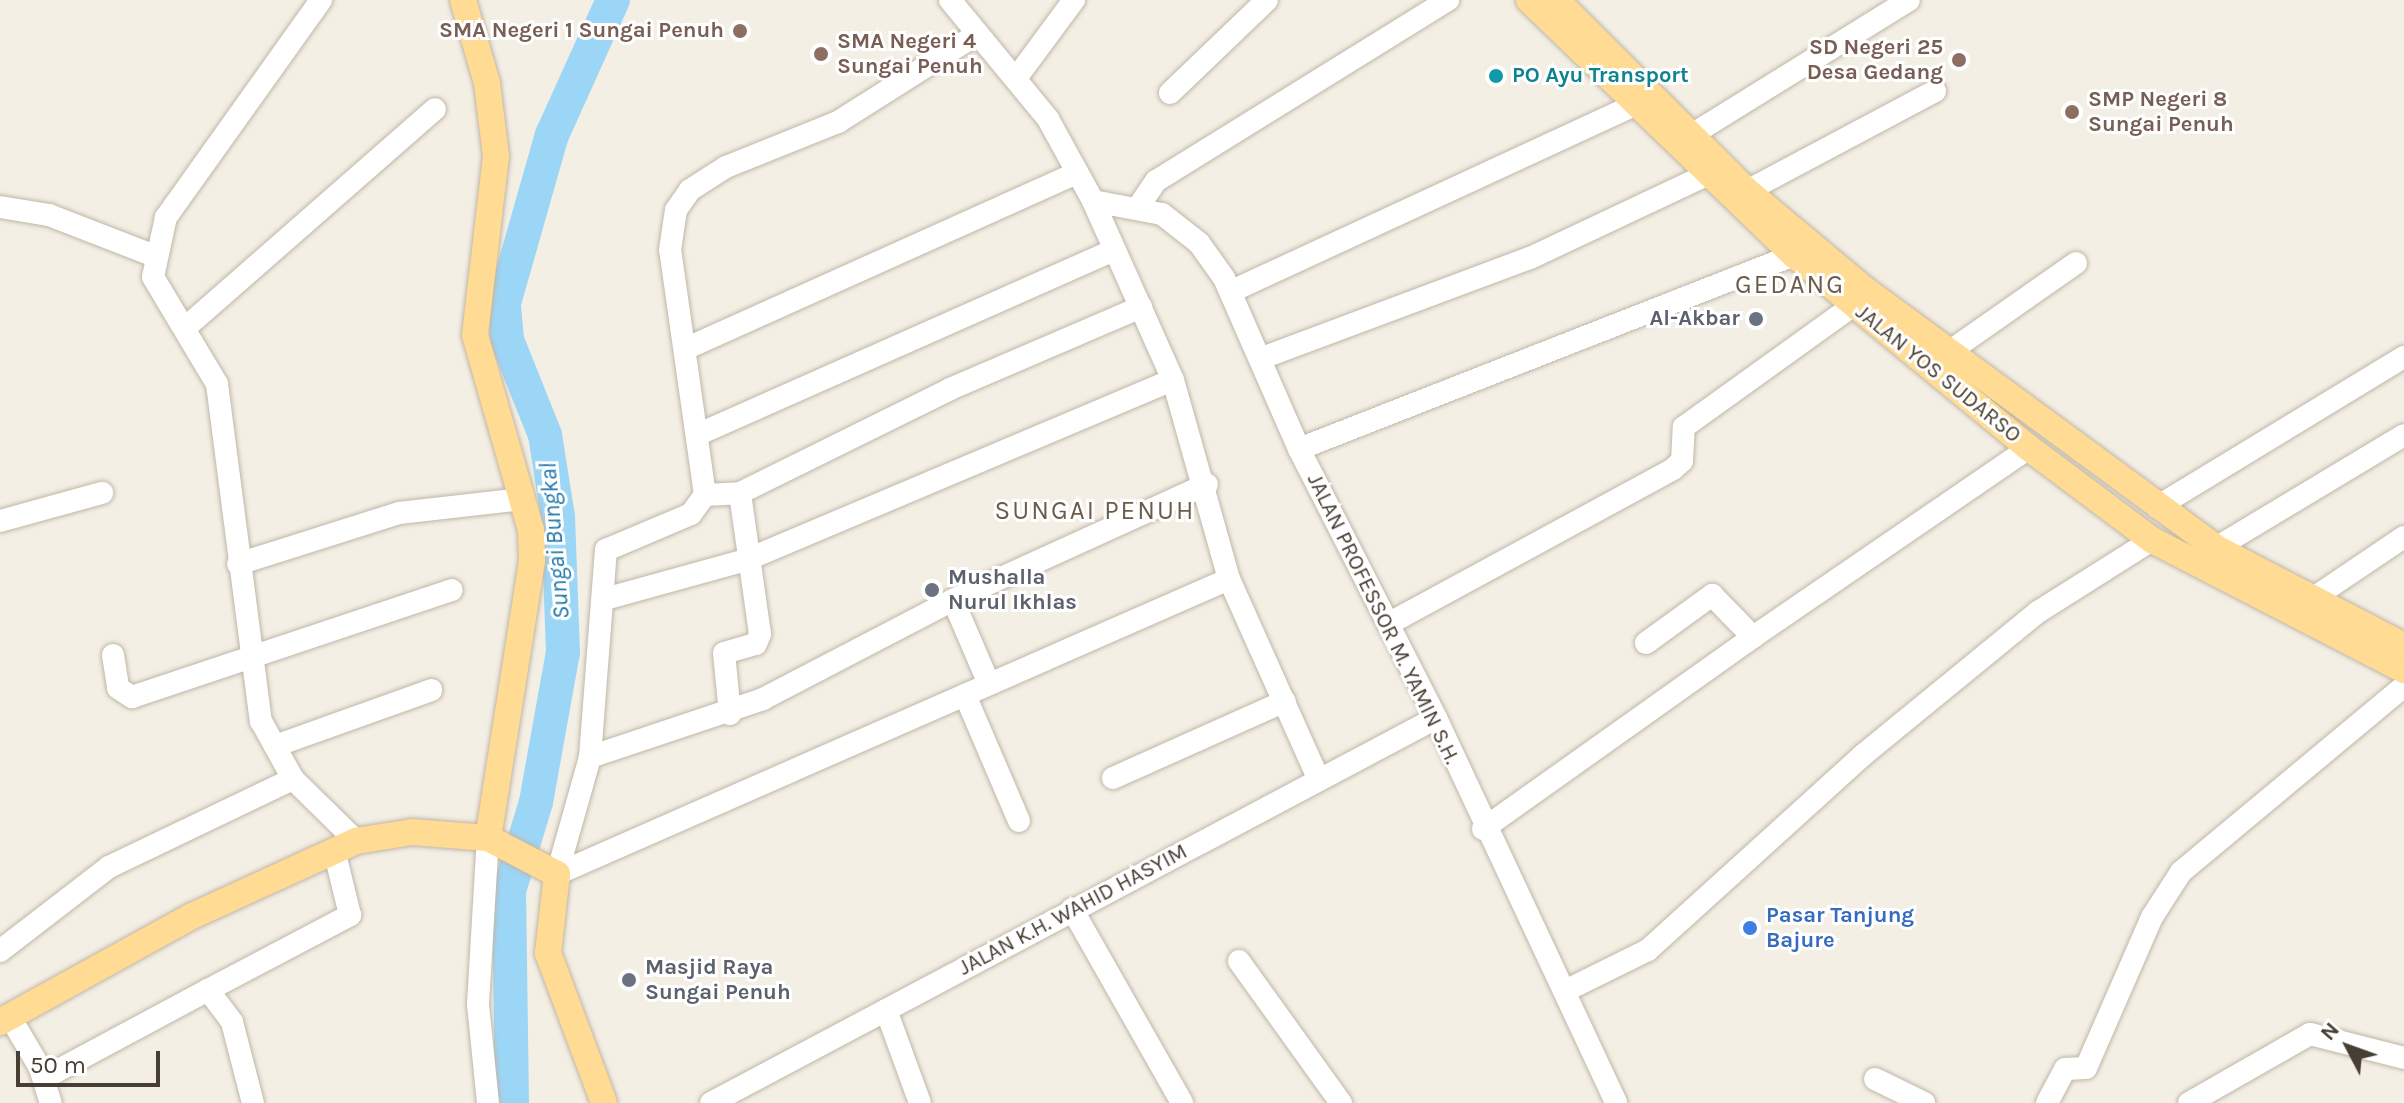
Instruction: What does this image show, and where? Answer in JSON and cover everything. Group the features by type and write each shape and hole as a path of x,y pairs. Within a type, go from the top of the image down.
{"main road":[{"path":"463,0 487,83 496,156 475,335 522,499 532,596 496,840"},
{"name":"JALAN YOS SUDARSO","path":"1529,0 1706,175 1810,260 1949,352 2216,548 2404,646"},
{"name":"JALAN YOS SUDARSO","path":"1556,0 1693,134 1854,305 2029,448 2152,540 2404,670"},
{"path":"5,1020 126,950 345,846 412,832 496,840 557,874 548,953 604,1103"}],"street":[{"path":"40,1068 60,1071 350,915 345,846 293,779 261,721 249,658 217,384 153,277 152,255 166,217 321,0"},
{"path":"950,0 1017,77 1093,201 1173,380 1207,484 1229,579 1319,780"},
{"path":"1017,77 1074,0"},
{"path":"1170,93 1267,0"},
{"path":"1139,206 1156,181 1448,0"},
{"path":"1693,134 1909,0"},
{"path":"557,874 590,757 605,599 604,559 613,543 691,514 705,495 669,232 690,190 726,167 838,122 977,34"},
{"path":"1747,191 1935,91"},
{"path":"1232,291 1635,105"},
{"path":"185,328 435,109"},
{"path":"685,349 1075,174"},
{"path":"1262,358 1530,258 1706,175"},
{"name":"JALAN PROFESSOR M. YAMIN S.H.","path":"1093,201 1139,206 1162,214 1199,243 1232,291 1299,449 1436,718 1483,829 1567,990 1616,1103"},
{"path":"0,207 49,215 152,255"},
{"path":"699,434 1114,250"},
{"path":"1299,449 1810,260"},
{"path":"1949,352 2076,263"},
{"path":"1388,624 1673,469 1682,461 1684,427 1854,305"},
{"path":"705,495 740,493 950,389 1141,307"},
{"path":"2157,507 2404,357"},
{"path":"605,599 746,560 1173,380"},
{"path":"2216,548 2404,435"},
{"path":"1483,829 1753,637 2029,448"},
{"path":"590,757 730,714 953,600 1207,484"},
{"path":"0,521 102,493"},
{"path":"730,714 724,653 756,644 760,634 746,560 740,493"},
{"path":"238,564 399,513 522,499"},
{"path":"2312,599 2404,537"},
{"path":"1567,990 1648,950 1863,755 2038,612 2152,540"},
{"path":"557,874 1229,579"},
{"path":"113,655 118,688 132,697 452,590"},
{"path":"1646,643 1712,595 1753,637"},
{"path":"953,600 989,684"},
{"path":"2047,1103 2065,1069 2086,1068 2152,917 2181,872 2404,686"},
{"path":"275,746 431,690"},
{"path":"965,695 1019,821"},
{"path":"1113,778 1285,701"},
{"name":"JALAN K.H. WAHID HASYIM","path":"711,1103 1436,718"},
{"path":"0,951 109,867 293,779"},
{"path":"488,1103 478,1004 496,840"},
{"path":"1072,909 1182,1103"},
{"path":"1239,961 1341,1103"},
{"path":"208,990 232,1022 253,1103"},
{"path":"886,1010 920,1103"},
{"path":"5,1020 40,1068 51,1103"},
{"path":"2189,1103 2310,1034 2404,1058"},
{"path":"1875,1079 1924,1103"}],"waterway":[{"name":"Sungai Bungkal","path":"512,1103 509,891 536,802 563,652 558,517 545,435 507,340 504,303 552,135 613,0"}],"place":[{"name":"SMA Negeri 1 Sungai Penuh","path":"740,31"},
{"name":"SMA Negeri 4 Sungai Penuh","path":"821,54"},
{"name":"SD Negeri 25 Desa Gedang","path":"1959,60"},
{"name":"PO Ayu Transport","path":"1496,76"},
{"name":"SMP Negeri 8 Sungai Penuh","path":"2072,112"},
{"name":"Al-Akbar","path":"1756,319"},
{"name":"Mushalla Nurul Ikhlas","path":"932,590"},
{"name":"Pasar Tanjung Bajure","path":"1750,928"},
{"name":"Masjid Raya Sungai Penuh","path":"629,980"}],"district":[{"name":"GEDANG","path":"1790,285"},
{"name":"SUNGAI PENUH","path":"1095,511"}]}
